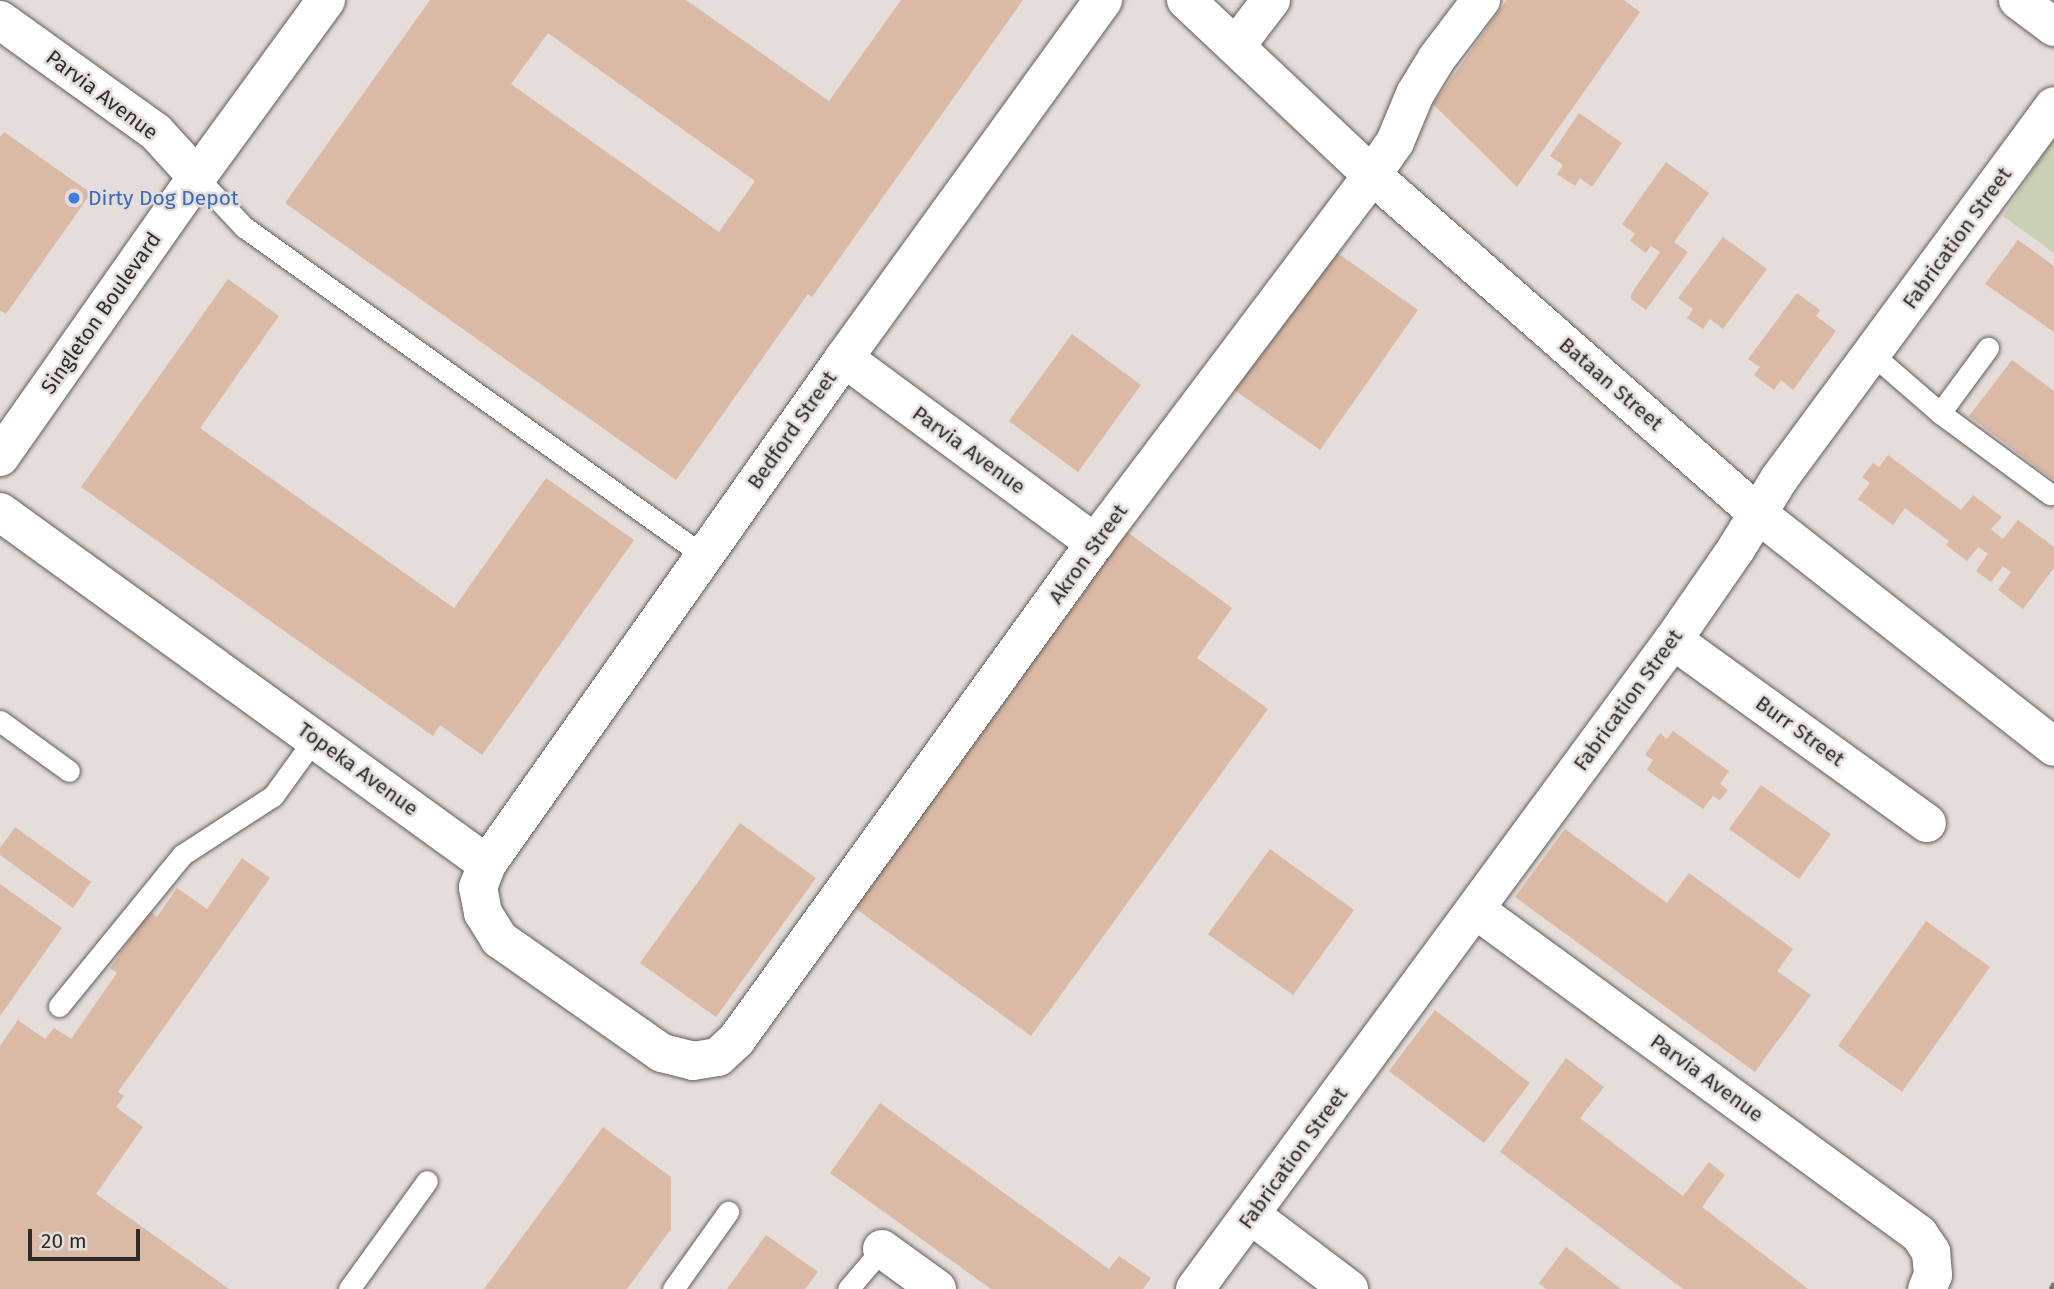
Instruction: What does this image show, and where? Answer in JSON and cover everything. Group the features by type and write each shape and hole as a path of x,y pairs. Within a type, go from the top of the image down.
{"street":[{"name":"Singleton Boulevard","path":"0,457 197,177 326,0"},
{"name":"Bedford Street","path":"487,864 844,358 1103,0"},
{"name":"Bataan Street","path":"1186,0 1372,175 1757,513 2054,747"},
{"path":"1236,46 1271,0"},
{"name":"Akron Street","path":"487,864 478,887 483,913 499,939 662,1053 693,1061 718,1057 737,1039 1095,543 1372,175 1395,142 1415,94 1426,76 1481,0"},
{"path":"2018,0 2054,27"},
{"name":"Parvia Avenue","path":"0,20 156,132 197,177"},
{"name":"Fabrication Street","path":"1195,1289 1673,640 1757,513 2054,106"},
{"name":"Parvia Avenue","path":"844,358 1095,543"},
{"name":"Topeka Avenue","path":"0,512 487,864"},
{"name":"Burr Street","path":"1673,640 1927,823"},
{"name":"Parvia Avenue","path":"1476,910 1919,1234 1929,1271"},
{"path":"1251,1215 1349,1289"},
{"path":"882,1249 937,1289"}],"lane":[{"path":"197,177 244,228 704,556"},
{"path":"1940,413 1988,348"},
{"path":"1872,354 1940,413 2050,494"},
{"path":"0,721 69,771"},
{"path":"60,1006 182,855 273,796 316,738"},
{"path":"349,1289 427,1181"},
{"path":"673,1289 728,1212"},
{"path":"848,1289 882,1249"}],"green space":[{"path":"2054,137 2054,253 2003,216"}],"building":[{"path":"430,0 686,0 829,101 901,0 1023,0 812,297 808,294 676,480 285,203","holes":["548,33 755,181 719,232 511,84"]},
{"path":"1507,0 1624,0 1640,12 1517,187 1433,104"},
{"path":"1579,113 1622,143 1592,187 1580,178 1575,186 1557,174 1563,165 1550,156"},
{"path":"4,132 91,193 6,314 0,310 0,137"},
{"path":"1666,162 1709,193 1674,242 1688,252 1646,310 1631,299 1631,294 1660,252 1651,246 1646,253 1630,241 1635,234 1622,224"},
{"path":"1723,237 1767,269 1723,329 1710,319 1703,329 1687,318 1693,309 1678,298"},
{"path":"2018,240 2054,266 2054,332 1985,284"},
{"path":"1332,249 1418,310 1320,450 1233,389"},
{"path":"228,279 279,316 200,428 454,608 546,478 634,540 482,755 440,725 433,736 81,487"},
{"path":"1797,293 1820,310 1816,316 1836,331 1793,390 1781,380 1774,390 1754,375 1760,367 1748,359"},
{"path":"1072,334 1141,385 1078,472 1009,421"},
{"path":"2012,360 2054,391 2054,480 1969,416"},
{"path":"1888,455 1961,510 1973,495 2002,517 1991,529 2003,539 2018,520 2054,547 2054,568 2023,609 1998,590 2011,572 2003,566 1991,582 1976,571 1988,554 1978,547 1967,561 1946,545 1949,541 1905,508 1893,525 1858,499 1870,483 1862,477 1873,463 1879,467"},
{"path":"1127,532 1232,608 1197,658 1268,709 1031,1036 855,908"},
{"path":"1673,731 1729,771 1720,784 1728,790 1720,800 1713,796 1703,809 1647,770 1653,760 1645,755 1660,733 1667,739"},
{"path":"1761,785 1831,834 1799,879 1729,829"},
{"path":"740,823 816,878 716,1017 640,963"},
{"path":"15,827 91,882 73,908 0,855 0,848"},
{"path":"1565,829 1667,903 1689,873 1793,949 1777,971 1811,995 1755,1072 1515,897"},
{"path":"1270,849 1354,910 1293,995 1208,934"},
{"path":"242,858 270,878 118,1092 124,1096 116,1107 143,1127 96,1194 229,1289 0,1289 0,1046 18,1020 45,1039 54,1028 71,1039 117,973 110,968 150,911 157,917 177,888 207,909"},
{"path":"0,884 62,928 0,1016"},
{"path":"1926,921 1990,967 1902,1092 1838,1046"},
{"path":"1435,1010 1530,1083 1484,1143 1389,1071"},
{"path":"1566,1058 1604,1087 1580,1118 1683,1196 1709,1162 1725,1175 1702,1207 1808,1289 1683,1289 1500,1152"},
{"path":"880,1103 1109,1269 1119,1256 1151,1278 1143,1289 991,1289 830,1173"},
{"path":"603,1127 671,1177 671,1229 627,1289 484,1289"},
{"path":"766,1235 818,1272 805,1289 727,1289"},
{"path":"1566,1247 1621,1289 1546,1289 1539,1283"}],"railway":[{"path":"2051,1289 2054,1283"}],"place":[{"name":"Dirty Dog Depot","path":"74,198"}]}
